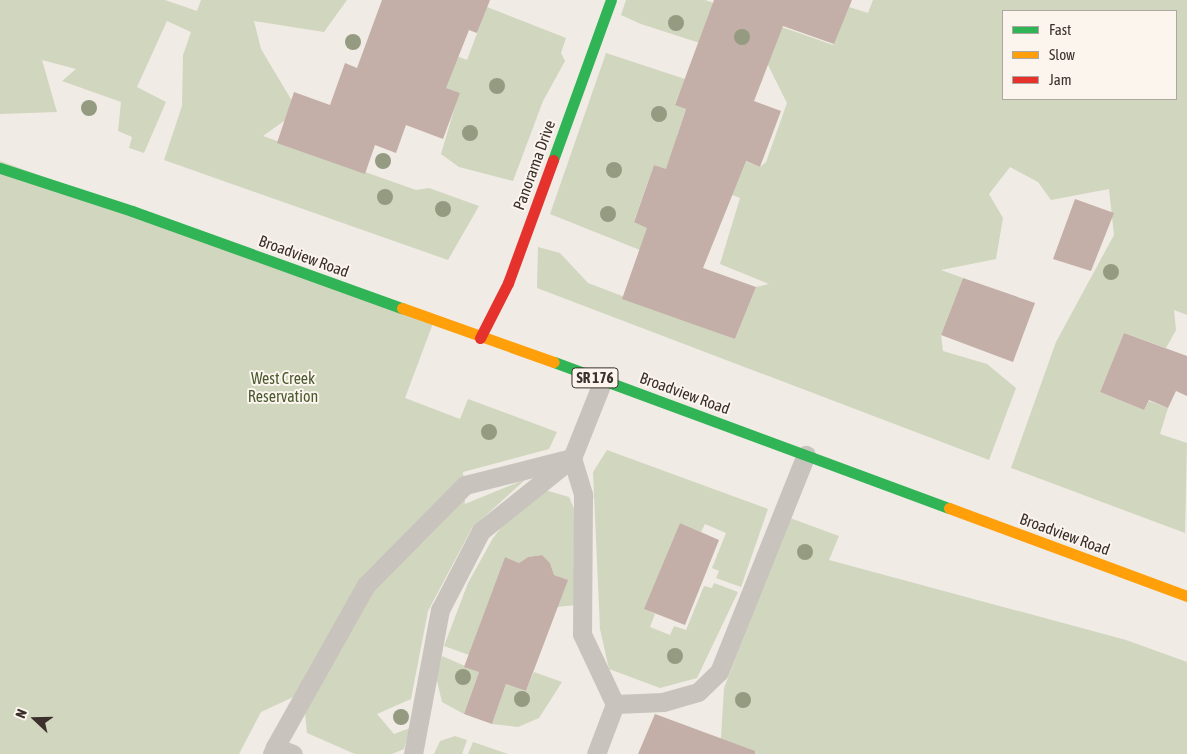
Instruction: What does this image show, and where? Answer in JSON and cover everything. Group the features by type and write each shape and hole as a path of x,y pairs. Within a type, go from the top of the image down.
{"main road":[{"name":"Panorama Drive","path":"480,338 508,283 611,0"},
{"name":"Broadview Road","path":"0,168 141,214 480,338 603,380 1187,596"}],"lane":[{"path":"413,754 440,610 481,532 572,458 603,380"},
{"path":"615,704 663,702 698,692 719,672 806,455"},
{"path":"572,458 583,495 582,634 615,704 596,754"},
{"path":"294,754 274,750 366,585 465,486 572,458"}],"green space":[{"path":"0,0 165,0 197,11 201,0 347,0 324,32 254,21 261,49 298,111 263,136 416,190 429,188 479,206 448,260 164,160 182,106 183,55 191,32 167,21 137,87 166,102 144,153 129,148 132,137 118,131 121,102 62,81 76,69 42,60 57,112 0,114"},
{"path":"626,0 705,0 833,45 849,7 868,13 873,0 1187,0 1187,315 1174,310 1176,330 1166,348 1124,333 1100,392 1144,410 1149,401 1168,408 1160,434 1187,443 1185,533 1011,468 1056,342 1114,235 1109,189 1051,200 1038,182 1010,167 989,194 1003,218 996,259 941,270 963,278 941,335 943,351 987,364 1016,388 989,460 537,288 538,247 560,253 588,283 735,339 756,287 769,284 720,264 740,198 654,165 634,221 648,228 640,250 550,214 606,53 685,79 675,104 686,109 677,135 760,167 766,162 787,103 768,65 641,24 621,15"},
{"path":"487,7 566,38 561,53 565,61 543,101 513,181 459,167 441,154 459,93 415,77 381,27 467,60"},
{"name":"West Creek Reservation","path":"0,161 435,318 405,398 460,419 468,399 557,432 549,449 463,472 465,504 526,479 472,528 428,611 411,699 377,714 394,734 410,728 404,749 392,754 355,754 307,733 305,713 313,699 304,692 261,712 239,754 0,754"},
{"path":"607,450 768,509 741,587 716,578 719,571 712,568 726,533 705,524 701,532 680,523 645,609 655,614 650,627 670,635 674,626 686,630 704,586 712,588 714,583 738,592 697,678 660,688 609,669 600,629 593,472"},
{"path":"545,490 569,497 575,511 576,605 557,607 567,580 554,575 550,563 542,555 528,557 519,563 505,557 469,655 444,646 468,583 493,538 511,515"},
{"path":"790,518 839,536 829,560 1126,640 1187,662 1187,754 715,754 721,738 724,688"},
{"path":"442,656 479,672 464,714 442,702 436,677"},
{"path":"534,672 562,682 539,718 518,727 492,724 506,684 526,691"},
{"path":"455,736 467,740 462,754 434,754 440,741"},
{"path":"473,742 508,754 468,754"}],"building":[{"path":"382,0 490,0 477,33 469,30 446,88 460,93 443,139 406,125 396,153 375,145 365,174 277,143 294,92 330,105 345,63 357,68"},
{"path":"714,0 852,0 834,44 783,26 754,101 781,111 760,167 746,161 703,268 756,287 735,339 622,299 647,228 634,222 654,165 666,169 686,109 675,105"},
{"path":"1075,199 1114,213 1091,271 1053,259"},
{"path":"963,278 1035,303 1013,362 941,335"},
{"path":"1124,333 1187,356 1187,396 1176,391 1168,408 1149,400 1144,410 1100,392"},
{"path":"680,523 719,540 685,625 644,609"},
{"path":"542,555 550,563 554,575 568,580 526,691 506,684 492,724 464,714 479,672 464,667 505,557 519,563 528,557"},
{"path":"655,714 755,751 755,754 638,754"}],"traffic: fast":[{"path":"553,160 611,0"},
{"path":"0,168 132,211 402,308"},
{"path":"554,362 949,508"}],"traffic: slow":[{"path":"402,308 554,362"},
{"path":"949,508 1187,596"}],"traffic: jam":[{"path":"480,338 508,283 553,160"}]}
